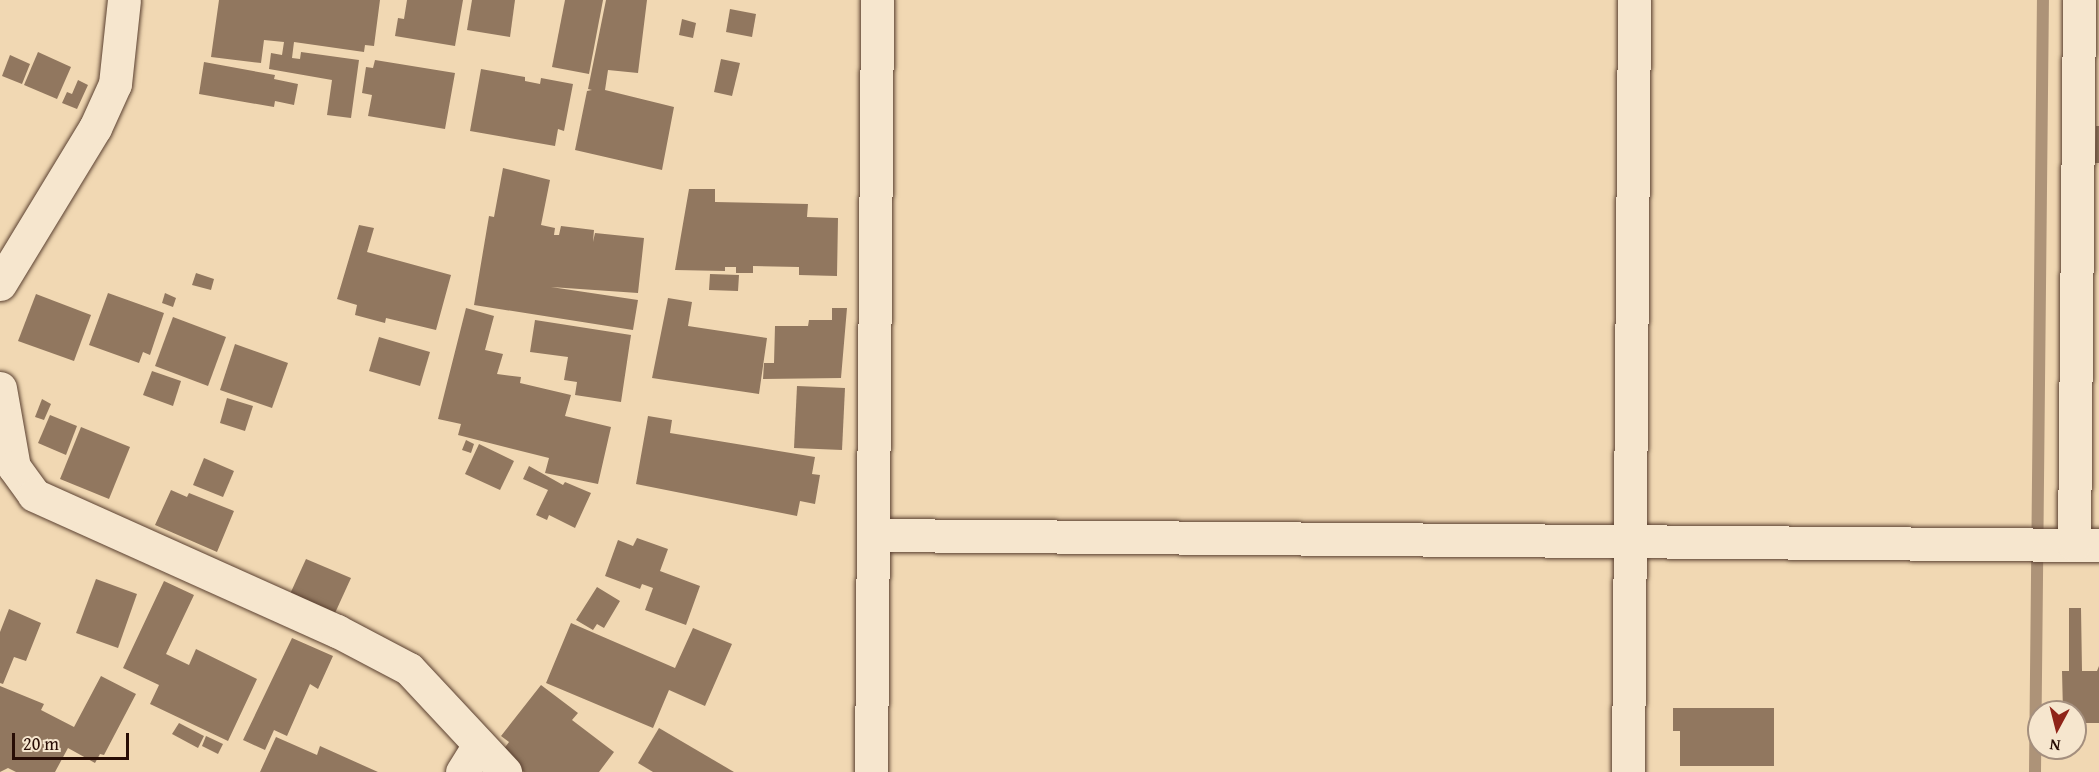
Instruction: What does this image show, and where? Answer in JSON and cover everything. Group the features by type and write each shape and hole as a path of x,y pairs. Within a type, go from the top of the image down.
{"street":[{"path":"0,284 95,128 115,84 124,0"},
{"path":"871,772 877,0"},
{"path":"1628,772 1634,0"},
{"path":"873,535 2077,545 2088,100 2079,0"},
{"path":"0,388 14,467 34,495 337,631 409,669 470,759 505,772"}],"building":[{"path":"219,0 380,0 374,46 365,45 364,52 294,42 292,58 300,59 301,52 359,60 351,118 327,115 332,80 269,69 271,53 282,55 284,42 264,40 261,63 211,57"},
{"path":"407,0 463,0 455,46 395,36 398,18 404,19"},
{"path":"472,0 515,0 510,37 467,30"},
{"path":"565,0 603,0 589,74 552,67"},
{"path":"606,0 647,0 638,73 608,70 605,90 674,107 662,170 575,150 587,91 592,90 588,89"},
{"path":"730,9 756,14 752,37 726,32"},
{"path":"682,19 696,23 693,38 679,35"},
{"path":"38,52 71,67 57,99 24,85"},
{"path":"10,55 30,64 22,84 2,76"},
{"path":"721,59 740,63 732,96 714,92"},
{"path":"375,60 455,73 445,129 368,116 372,95 362,93 366,67 373,68"},
{"path":"204,62 275,75 274,79 298,84 294,105 275,101 274,107 199,94"},
{"path":"481,69 525,77 525,81 540,84 541,78 573,84 564,131 558,129 555,146 470,131"},
{"path":"78,80 88,85 77,109 62,103 67,92 72,94"},
{"path":"2096,126 2099,126 2099,163 2095,163"},
{"path":"503,168 550,180 541,225 555,228 554,235 559,235 561,226 594,230 593,242 595,233 644,238 638,293 551,287 638,300 633,330 474,305 489,216 494,217"},
{"path":"689,189 715,189 715,202 808,204 807,217 838,218 837,276 799,275 799,267 753,266 753,273 736,273 736,267 725,267 725,271 675,270"},
{"path":"359,225 374,228 367,252 451,275 436,330 386,318 385,323 355,315 357,305 337,299"},
{"path":"196,273 214,279 211,290 192,285"},
{"path":"710,274 739,275 738,291 709,290"},
{"path":"108,293 164,313 150,355 143,352 139,363 89,345"},
{"path":"165,293 176,298 173,307 162,303"},
{"path":"36,294 91,315 74,361 18,341"},
{"path":"668,298 692,302 688,326 767,338 759,394 652,378"},
{"path":"466,308 494,316 485,350 503,354 497,374 521,377 520,383 571,395 565,416 611,427 598,484 545,473 549,458 458,435 461,424 438,419"},
{"path":"832,308 847,308 841,378 763,379 764,363 774,363 775,326 808,326 809,320 832,320"},
{"path":"173,317 226,337 208,386 155,366"},
{"path":"535,320 631,335 621,402 575,395 577,382 564,380 568,357 530,352"},
{"path":"379,337 430,352 420,386 369,371"},
{"path":"235,344 288,363 272,408 220,390"},
{"path":"152,371 181,381 173,406 143,395"},
{"path":"797,386 845,388 842,450 794,448"},
{"path":"227,398 253,406 245,431 220,423"},
{"path":"42,399 51,404 44,420 35,417"},
{"path":"50,415 77,426 66,455 38,443"},
{"path":"648,416 672,420 670,433 815,457 812,474 820,475 815,504 800,501 797,516 636,484"},
{"path":"81,427 130,447 109,499 60,479"},
{"path":"466,440 474,444 471,453 462,450"},
{"path":"479,444 514,461 500,490 465,474"},
{"path":"204,458 234,471 223,497 193,485"},
{"path":"529,466 563,485 565,482 591,493 575,528 549,515 547,520 536,515 548,490 523,479"},
{"path":"171,490 187,497 189,493 234,511 217,552 155,525"},
{"path":"637,538 668,549 660,571 700,586 686,625 645,610 653,588 642,584 640,589 605,576 618,540 633,546"},
{"path":"306,559 351,578 335,613 290,594"},
{"path":"96,579 137,594 118,648 76,633"},
{"path":"164,581 194,595 166,654 189,665 196,649 257,679 228,741 150,704 159,685 123,668"},
{"path":"597,587 620,601 604,628 597,624 593,630 576,620"},
{"path":"2069,608 2081,608 2082,671 2097,671 2099,666 2099,723 2087,723 2087,700 2063,700 2062,671 2069,671"},
{"path":"9,609 41,623 26,661 14,657 3,684 0,683 0,632"},
{"path":"571,623 675,668 693,628 732,644 705,706 669,690 653,728 546,683"},
{"path":"292,638 333,656 318,689 310,684 287,736 274,730 265,750 243,740"},
{"path":"101,676 136,694 104,755 100,754 95,763 68,748 55,772 16,772 8,768 0,772 0,686 44,704 41,710 74,727"},
{"path":"541,685 578,713 572,720 614,752 599,772 524,772 500,754 509,742 501,736"},
{"path":"1673,708 1774,708 1774,766 1680,766 1680,731 1673,731"},
{"path":"179,723 204,736 198,748 172,734"},
{"path":"659,728 734,772 653,772 638,763"},
{"path":"206,736 223,744 218,754 202,746"},
{"path":"276,737 317,755 320,746 378,772 260,772"}],"waterway":[{"path":"2035,772 2043,0"}]}
